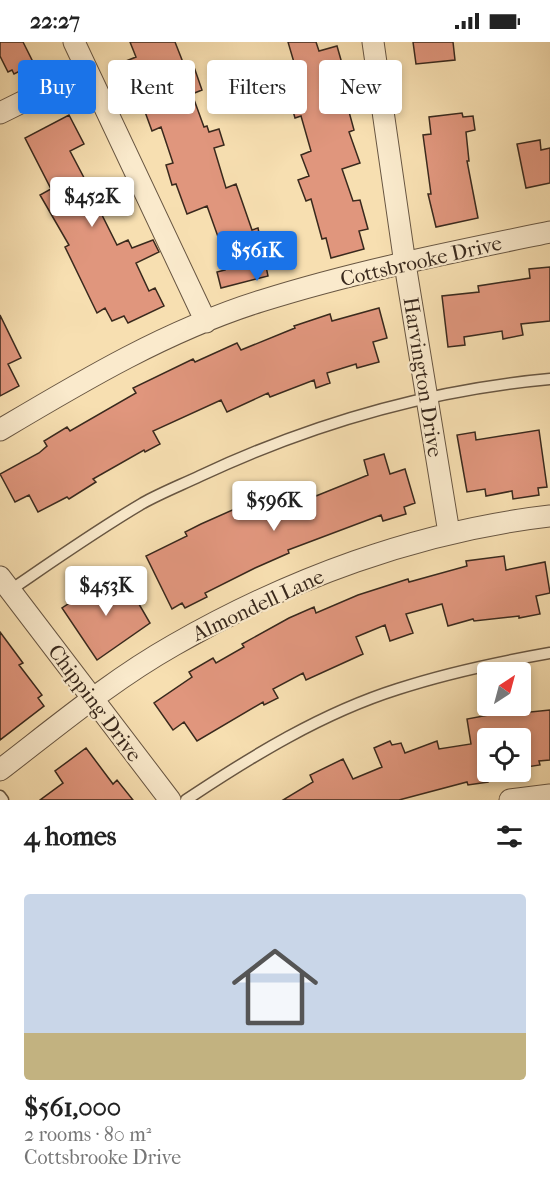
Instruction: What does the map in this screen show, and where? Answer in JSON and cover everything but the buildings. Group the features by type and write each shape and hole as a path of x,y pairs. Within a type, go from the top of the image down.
{"street":[{"path":"74,42 82,60"},
{"name":"Harvington Drive","path":"373,42 405,264 449,533"},
{"path":"96,89 206,322"},
{"path":"0,113 18,104"},
{"name":"Cottsbrooke Drive","path":"0,430 137,351 260,301 382,267 550,232"},
{"name":"Almondell Lane","path":"0,770 92,699 173,645 296,583 357,561 449,533 550,516"},
{"name":"Chipping Drive","path":"5,584 170,800"},
{"path":"510,800 550,795"}],"lane":[{"path":"5,584 144,502 279,442 340,420 426,398 500,384 550,379"},
{"path":"186,800 279,742 330,717 397,689 504,661 550,653"},
{"path":"0,796 3,800"}]}
